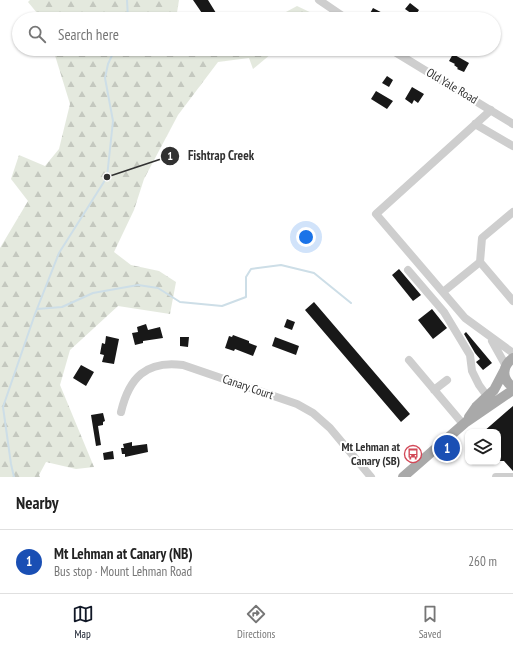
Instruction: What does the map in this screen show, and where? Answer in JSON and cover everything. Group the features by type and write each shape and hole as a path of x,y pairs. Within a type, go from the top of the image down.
{"main road":[{"path":"464,423 476,407 495,387 513,358"},
{"path":"505,369 507,382 513,387"},
{"path":"403,477 464,423 513,390"}],"street":[{"path":"319,0 337,12"},
{"name":"Old Yale Road","path":"402,56 513,124"},
{"path":"491,110 376,214 466,318 513,353"},
{"path":"475,124 513,146"},
{"path":"513,212 482,238 480,262 513,301"},
{"path":"443,292 480,262"},
{"path":"408,270 444,312 470,354 472,371 479,385 487,396"},
{"path":"490,337 505,369"},
{"path":"409,360 464,423"},
{"name":"Canary Court","path":"121,412 125,396 130,386 142,374 153,367 160,365 183,365 296,404 313,413 330,428 372,477"},
{"path":"434,390 447,380"},
{"path":"496,477 513,477"}],"green space":[{"path":"30,0 179,0 177,12 36,12 28,2"},
{"path":"297,6 310,12 286,12"},
{"path":"55,56 269,56 253,69 249,58 218,62 178,115 144,179 134,210 114,252 131,265 159,271 176,282 170,314 118,306 70,350 60,385 94,467 76,469 46,462 39,475 40,477 0,477 0,248 28,201 11,179 19,155 45,166 59,149 70,104"}],"building":[{"path":"193,0 208,0 215,12 201,12"},
{"path":"410,3 419,10 418,12 409,12 405,9"},
{"path":"373,8 381,12 371,12"},
{"path":"452,56 457,56 469,63 464,72 457,69 458,68 454,65 455,64 449,61"},
{"path":"387,76 393,80 389,87 382,83"},
{"path":"412,87 424,94 418,103 414,100 412,104 405,99"},
{"path":"376,91 393,101 387,109 371,99"},
{"path":"399,269 421,295 413,301 392,275"},
{"path":"314,302 410,414 401,422 305,310"},
{"path":"432,309 447,328 433,339 418,320"},
{"path":"287,319 295,322 292,330 284,327"},
{"path":"146,324 148,330 160,327 163,338 143,341 143,343 135,345 132,333 138,332 137,327"},
{"path":"466,332 492,363 483,370 476,362 480,359 464,334"},
{"path":"233,335 249,341 249,343 257,346 253,356 235,349 234,351 225,348 229,336 232,337"},
{"path":"106,336 119,339 114,364 102,362 104,355 100,354 102,343 105,344"},
{"path":"180,337 189,337 188,347 180,346"},
{"path":"275,337 299,346 296,355 272,346"},
{"path":"81,365 94,372 86,386 73,378"},
{"path":"513,406 513,471 504,461 501,461 501,429 486,429"},
{"path":"103,413 105,421 103,422 103,425 98,426 101,445 96,446 91,415"},
{"path":"132,442 132,446 147,444 148,452 125,457 125,454 122,454 121,448 124,448 123,444"},
{"path":"113,451 114,459 104,460 103,453"}],"waterway":[{"path":"127,0 128,12"},
{"path":"14,477 3,407 35,314 59,253 107,177 113,121 105,78 108,64 112,56"},
{"path":"37,309 62,307 93,293 138,285 158,288 180,302 222,306 246,297 246,277 251,269 281,265 314,273 351,303"}],"place":[{"name":"Fishtrap Creek","path":"107,177"},
{"name":"Mt Lehman at Canary (NB)","path":"447,448"},
{"name":"Mt Lehman at Canary (SB)","path":"413,454"}]}
